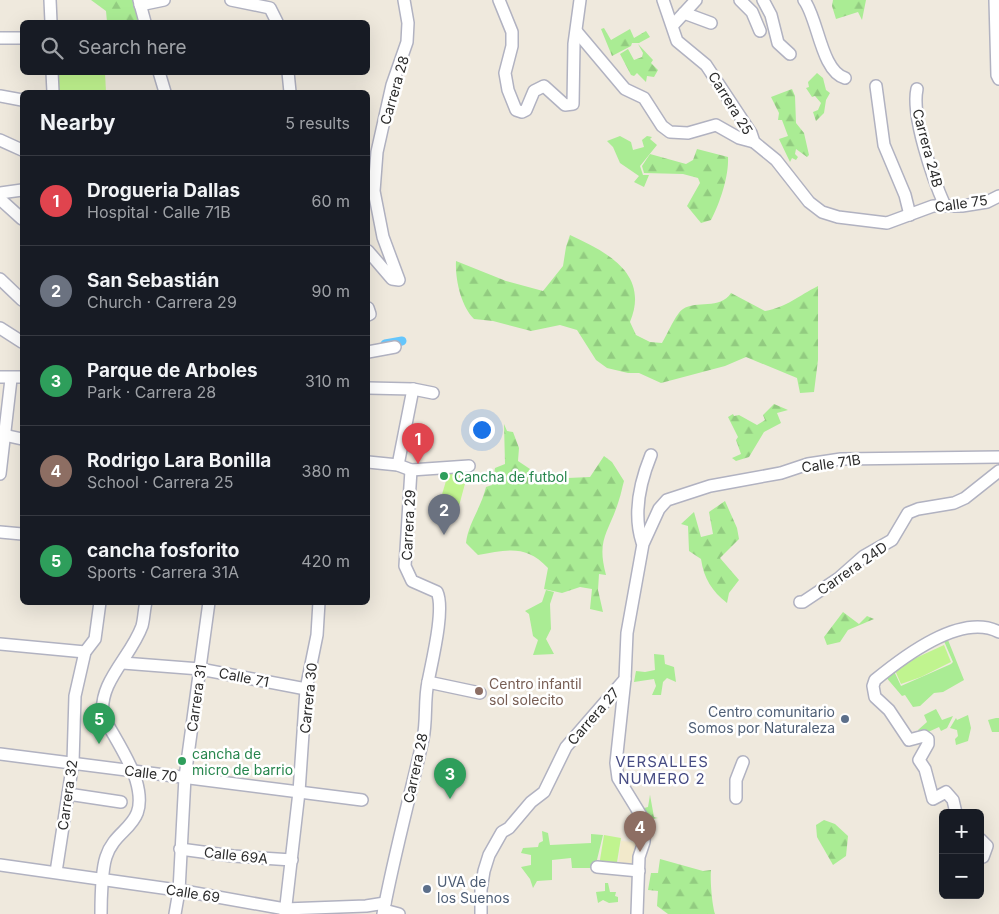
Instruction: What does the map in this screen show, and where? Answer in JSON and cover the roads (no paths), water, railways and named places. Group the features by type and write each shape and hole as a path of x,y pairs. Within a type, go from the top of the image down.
{"street":[{"path":"50,0 51,20"},
{"path":"144,20 139,3 164,0"},
{"path":"231,0 270,8 276,20"},
{"name":"Carrera 28","path":"370,253 392,279 399,280 383,237 374,191 377,152 392,85 407,42 408,23 404,0"},
{"path":"498,0 512,32 512,46 505,73 508,90 516,110 522,112 526,110 534,91 544,86 565,105 570,106 575,100 574,44 578,32 580,0"},
{"name":"Carrera 25","path":"663,0 677,41 706,65 751,133 754,142 776,160 809,202"},
{"path":"673,25 696,0"},
{"path":"740,0 752,12 760,32"},
{"path":"763,0 770,15 778,42 790,54"},
{"path":"804,0 832,65 836,72 845,78"},
{"path":"995,0 997,75 999,79"},
{"path":"684,12 710,22"},
{"path":"578,32 625,88 644,98 662,126 670,132 688,133 716,125 739,138 754,142"},
{"path":"0,38 20,38"},
{"path":"52,75 53,90"},
{"path":"160,75 164,90"},
{"path":"288,75 290,90"},
{"path":"876,86 884,146 905,194 910,215"},
{"name":"Carrera 24B","path":"917,88 915,99 918,120 945,206"},
{"path":"0,96 20,100"},
{"path":"0,140 20,149"},
{"path":"20,191 0,198 20,218"},
{"name":"Calle 75","path":"809,202 822,212 838,217 879,223 910,215 933,206 987,202 999,196"},
{"path":"0,279 20,298"},
{"path":"4,330 20,341"},
{"path":"370,352 395,347"},
{"path":"0,474 4,435 5,378 20,377"},
{"path":"370,388 413,389 433,393"},
{"path":"398,466 413,389"},
{"path":"4,435 20,439"},
{"path":"643,544 638,517 639,497 643,474 651,455"},
{"name":"Calle 71B","path":"667,500 710,486 780,473 808,464 841,459 999,457"},
{"path":"370,462 398,466 411,470 470,466"},
{"name":"Carrera 29","path":"411,470 405,566 412,581 437,592"},
{"name":"Carrera 24D","path":"800,602 824,589 864,556 892,540 908,513 918,509 954,503 965,498 999,472"},
{"name":"Carrera 27","path":"481,914 481,890 484,871 489,854 502,832 509,828 530,802 544,792 566,747 625,679 627,632 643,544 656,515 667,500"},
{"path":"0,532 20,534"},
{"name":"Carrera 28","path":"384,909 423,737 428,682 435,653 436,631 441,607 437,592"},
{"name":"Carrera 32","path":"56,872 73,762 75,696 85,652 95,639 100,605"},
{"path":"101,914 106,855 111,846 134,821 138,812 137,787 133,771 114,739 102,710 103,695 142,627 146,605"},
{"name":"Carrera 31","path":"175,914 179,891 184,777 209,605"},
{"name":"Carrera 30","path":"285,911 299,792 306,689 317,635 319,605"},
{"path":"955,809 954,800 946,792 933,799 925,769 919,760 928,744 928,739 924,736 909,740 889,710 875,697 873,686 875,680 916,650 951,632 966,628 978,628 999,632"},
{"path":"0,644 85,652"},
{"name":"Calle 71","path":"122,663 200,669 306,689"},
{"path":"625,679 616,763 618,778 645,822 639,871 637,914"},
{"path":"428,682 480,693"},
{"name":"Calle 70","path":"0,754 362,800"},
{"path":"736,798 736,780 743,762"},
{"path":"68,794 121,802"},
{"path":"984,843 987,846 984,854"},
{"name":"Calle 69A","path":"180,849 233,856 292,860"},
{"name":"Calle 69","path":"0,865 179,891 285,911 366,906 399,914"},
{"path":"597,867 639,871"}],"waterway":[{"path":"385,344 402,341"}],"place":[{"name":"Drogueria Dallas","path":"418,464"},
{"name":"Cancha de futbol","path":"444,476"},
{"name":"San Sebastián","path":"444,535"},
{"name":"Centro infantil sol solecito","path":"479,691"},
{"name":"Centro comunitario Somos por Naturaleza","path":"845,719"},
{"name":"cancha fosforito","path":"99,744"},
{"name":"cancha de micro de barrio","path":"182,761"},
{"name":"Parque de Arboles","path":"450,799"},
{"name":"Rodrigo Lara Bonilla","path":"640,852"},
{"name":"UVA de los Suenos","path":"427,889"}],"district":[{"name":"VERSALLES NUMERO 2","path":"662,770"}]}
